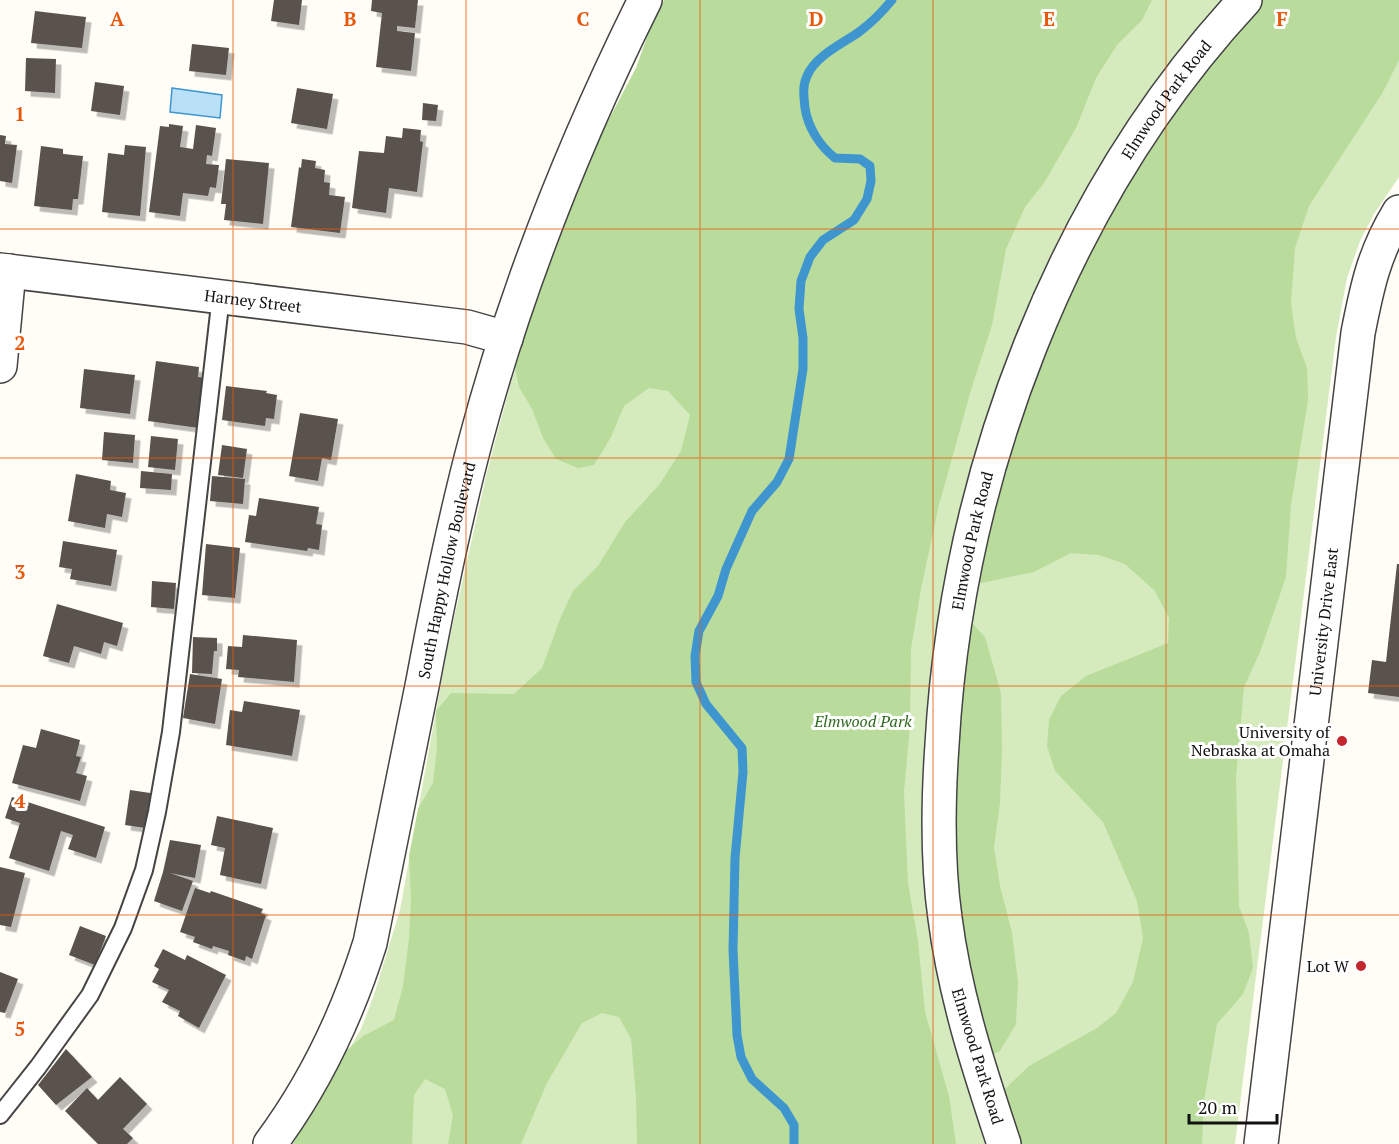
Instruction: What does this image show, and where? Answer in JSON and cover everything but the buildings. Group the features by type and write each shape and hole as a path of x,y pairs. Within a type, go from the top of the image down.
{"street":[{"name":"South Happy Hollow Boulevard","path":"270,1144 293,1113 317,1073 356,988 370,943 450,543 475,442 541,239 580,141 645,0"},
{"name":"Elmwood Park Road","path":"1004,1144 975,1058 956,989 944,916 939,851 944,697 968,545 985,476 1007,407 1064,270 1097,207 1151,116 1187,67 1245,0"},
{"name":"University Drive East","path":"1261,1144 1358,333 1378,250 1399,212"},
{"name":"Harney Street","path":"4,271 467,327 507,338"},
{"path":"0,366 4,271"}],"lane":[{"path":"0,1114 38,1067 90,995 123,928 144,870 171,732 222,296"}],"green space":[{"path":"664,0 1152,0 1142,20 1117,45 1096,78 1076,128 1044,183 1025,207 1006,249 992,325 939,505 921,589 911,649 910,725 904,792 908,883 918,941 925,1012 949,1096 956,1144 637,1144 631,1039 619,1017 602,1013 582,1023 547,1083 521,1144 448,1144 453,1115 445,1089 425,1079 414,1095 412,1144 293,1144 339,1057 363,1036 394,1020 403,986 409,938 411,898 409,856 418,809 433,783 437,748 436,711 451,693 514,694 542,668 573,591 598,566 625,522 659,485 681,451 690,415 668,391 649,388 624,406 611,437 594,465 578,468 556,459 543,438 532,409 519,387 515,367 528,319 581,172 636,68 653,20"},
{"name":"Elmwood Park","path":"670,0 1399,0 1399,177 1374,214 1360,241 1347,278 1336,337 1235,1144 294,1144 361,1029 400,910 447,650 487,472 510,386 537,301"},
{"path":"1255,0 1399,0 1399,60 1383,92 1309,206 1295,248 1291,303 1296,338 1307,368 1308,400 1291,505 1286,577 1260,652 1244,687 1236,777 1239,906 1249,933 1253,968 1243,994 1217,1024 1204,1101 1202,1144 997,1144 999,1111 1004,1090 1029,1066 1097,1028 1116,1013 1133,982 1143,938 1137,901 1103,822 1055,771 1047,746 1049,720 1061,696 1086,676 1168,643 1169,618 1155,591 1125,564 1099,555 1071,553 1034,572 967,586 950,570 951,542 968,486 1043,293"},
{"path":"971,622 985,637 1001,693 1000,803 994,847 1000,886 1012,933 1018,982 1016,1024 1000,1051 985,1059 927,770 928,690 941,643"}],"water":[{"path":"172,88 222,95 220,118 170,112"}],"waterway":[{"path":"794,1144 794,1125 784,1108 752,1079 741,1057 737,1035 733,950 735,858 743,772 742,748 706,704 696,682 695,656 699,631 718,596 726,569 752,511 777,482 789,459 803,369 803,338 799,309 801,281 810,257 823,240 854,220 867,199 871,181 870,166 860,159 835,158 816,136 805,108 805,80 822,56 863,29 892,0"}],"place":[{"name":"University of Nebraska at Omaha","path":"1342,741"},
{"name":"Lot W","path":"1361,966"}]}
